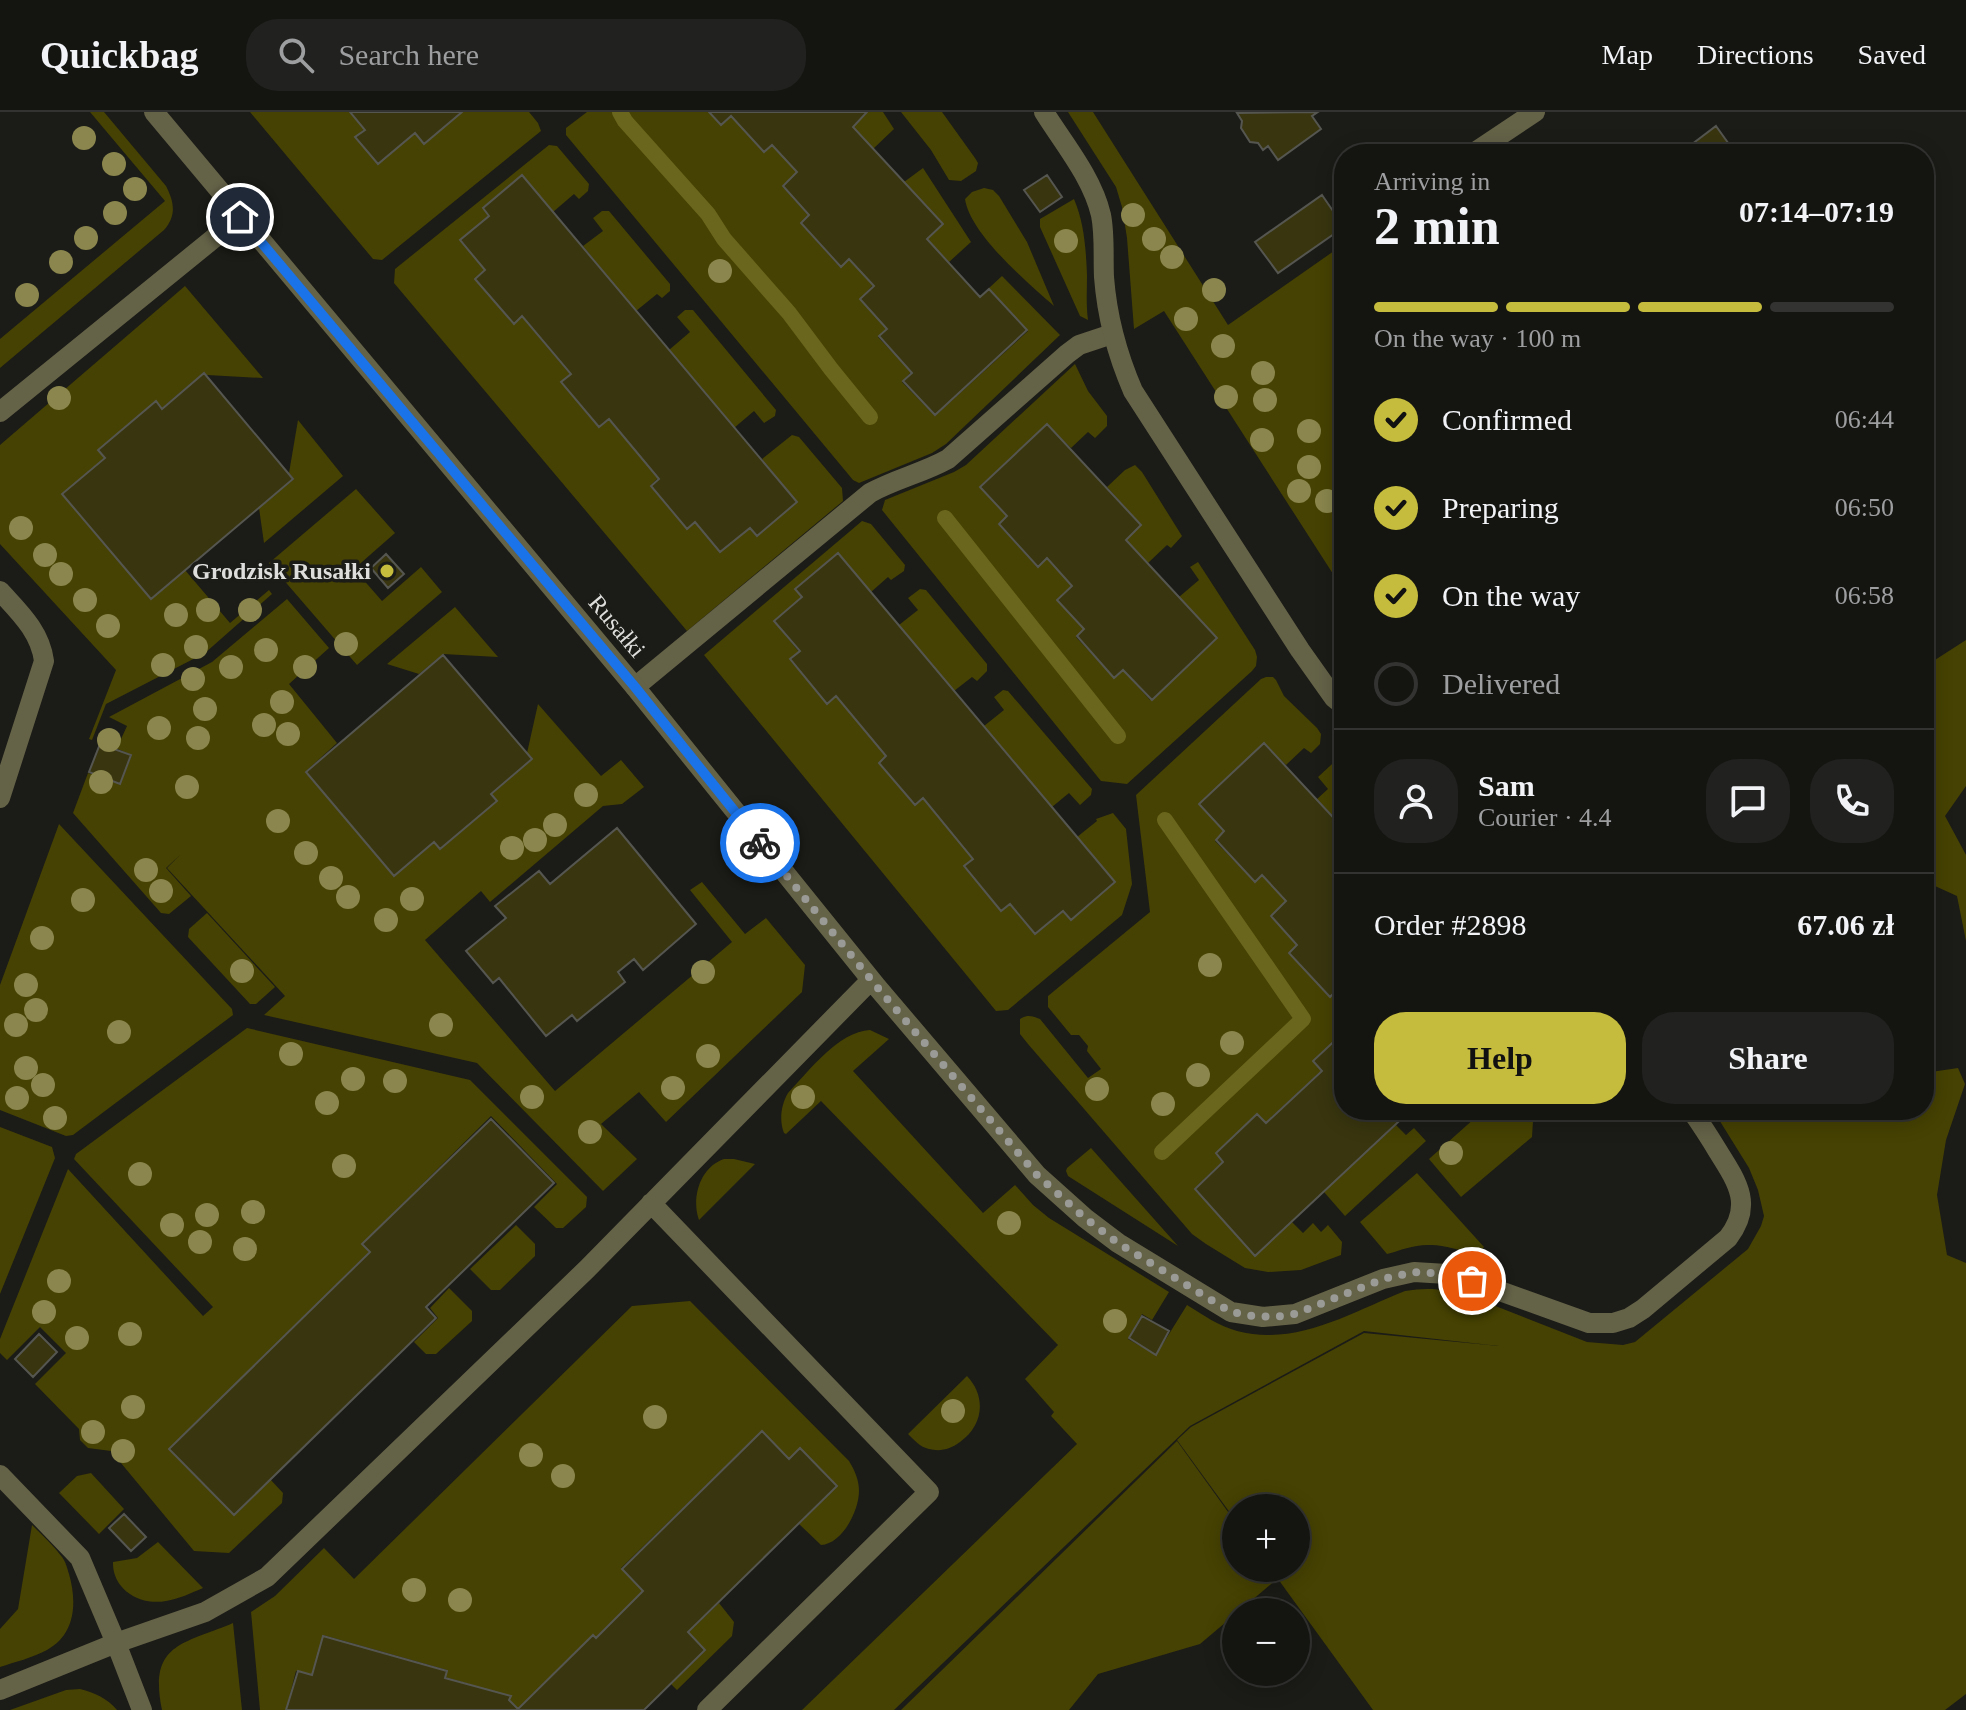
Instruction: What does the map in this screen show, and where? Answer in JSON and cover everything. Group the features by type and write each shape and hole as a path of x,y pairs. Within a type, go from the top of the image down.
{"street":[{"name":"Rusałki","path":"154,112 635,687 871,980 1037,1175 1118,1243 1231,1312 1241,1314 1274,1317 1295,1314 1383,1279 1414,1272 1447,1274 1589,1323 1613,1323 1643,1309 1728,1238 1738,1224 1741,1201 1737,1180 1698,1120"},
{"path":"1044,112 1091,186 1101,214 1104,275 1112,334 1133,391 1334,698"},
{"path":"1487,144 1535,112"},
{"path":"0,412 240,217"},
{"path":"635,687 870,493 948,459 1067,354 1079,345 1112,334"},
{"path":"0,591 36,635 42,646 44,661 0,798"},
{"path":"0,1690 116,1643 205,1612 267,1577 579,1276 871,980"},
{"path":"651,1203 929,1492 707,1710"},
{"path":"0,1475 80,1558 142,1710"}],"shaded area":[{"path":"90,112 104,112 166,186 172,203 171,219 164,230 0,368 0,339 165,201"},
{"path":"250,112 349,112 364,129 356,137 415,133 424,144 462,112 529,112 541,131 382,260 373,259"},
{"path":"587,112 709,112 721,125 731,116 764,152 772,145 797,172 782,186 809,216 801,224 840,267 849,259 873,285 860,299 887,328 878,337 911,372 902,382 935,416 1028,331 989,288 1002,276 1060,335 946,444 932,453 859,483 853,480 566,135 566,128"},
{"path":"868,112 883,112 894,129 873,149 853,127"},
{"path":"901,112 942,112 978,163 976,171 961,181 949,180 931,150"},
{"path":"1068,112 1093,112 1228,325 1334,251 1334,575 1164,311 1134,329 1127,238 1116,187"},
{"path":"549,145 557,146 589,184 588,191 579,199 574,194 553,212 522,175 483,208 489,216 460,240 485,271 476,279 513,324 522,317 570,374 561,382 599,428 609,420 658,478 650,486 687,529 695,522 720,552 749,528 756,536 797,502 762,459 792,435 799,437 842,488 843,501 687,631 394,283 395,269"},
{"path":"923,168 971,242 949,262 927,239 943,224 904,182"},
{"path":"984,188 993,190 999,196 1027,242 1054,306 1002,257 977,227 965,199 972,192"},
{"path":"1074,199 1085,246 1088,320 1080,316 1040,227 1040,219"},
{"path":"602,211 609,211 670,284 670,291 662,298 657,294 636,311 583,246 603,231 593,218"},
{"path":"185,286 263,378 207,375 204,372 162,408 156,401 98,450 104,458 62,494 151,599 185,570 230,623 269,590 272,594 205,653 106,704 92,740 89,739 116,670 0,544 0,445"},
{"path":"685,310 693,310 776,410 775,416 764,423 754,411 734,428 669,350 690,332 677,317"},
{"path":"1075,364 1088,391 1107,416 1107,426 1095,438 1088,432 1071,448 1047,424 980,486 1007,516 998,524 1037,567 1047,559 1072,586 1057,599 1084,629 1076,637 1114,678 1123,670 1150,700 1217,639 1179,597 1199,580 1190,567 1198,562 1257,657 1252,671 1127,784 1101,781 882,510 885,500 966,465"},
{"path":"298,420 343,476 264,543 259,508 294,479 289,473"},
{"path":"1135,465 1182,536 1171,548 1167,545 1148,563 1126,540 1141,525 1107,487"},
{"path":"356,489 395,533 354,569 382,601 421,567 442,592 357,665 269,563"},
{"path":"862,521 871,524 905,565 904,571 891,580 888,577 871,592 837,553 796,588 802,597 774,621 799,652 790,660 827,704 836,697 886,756 879,763 914,805 923,799 973,858 964,867 1001,911 1010,905 1035,935 1063,912 1070,920 1114,883 1077,837 1096,819 1113,813 1126,829 1132,884 1122,915 1008,1010 996,1011 704,655"},
{"path":"920,589 926,590 987,664 987,671 977,681 972,677 954,691 899,625 918,610 908,598"},
{"path":"287,599 329,648 289,684 337,743 305,772 394,876 434,843 440,850 497,801 492,794 532,759 527,753 538,704 601,776 621,760 644,787 622,804 603,806 490,902 481,891 425,940 555,1091 732,942 690,890 702,882 745,934 766,918 805,965 802,992 666,1122 639,1092 601,1124 637,1159 603,1191 477,1063 264,1015 285,996 167,868 180,855 166,868 191,896 169,914 161,913 73,813 88,773 120,784 132,755 101,742 104,733 121,739 127,726 109,717 212,662"},
{"path":"455,607 498,657 443,654 419,674 387,664"},
{"path":"1966,640 1966,786 1945,816 1966,855 1966,941 1957,896 1934,886 1934,661"},
{"path":"1273,677 1276,680 1284,696 1317,728 1321,734 1320,744 1311,753 1304,748 1286,765 1264,743 1199,804 1224,831 1215,841 1255,882 1262,875 1286,901 1270,916 1297,945 1289,953 1330,997 1334,994 1334,1041 1313,1061 1321,1071 1266,1122 1257,1114 1216,1153 1222,1162 1194,1189 1255,1256 1292,1222 1303,1233 1313,1223 1321,1232 1328,1225 1342,1242 1341,1255 1301,1270 1268,1272 1245,1268 1192,1234 1020,1034 1020,1019 1030,1016 1040,1019 1088,1078 1101,1069 1079,1035 1071,1035 1048,1007 1048,996 1150,912 1136,795 1261,679"},
{"path":"1003,690 1008,691 1092,789 1091,795 1080,805 1069,793 1052,807 984,726 1004,710 994,697"},
{"path":"1334,762 1334,817 1317,799 1328,789 1318,777"},
{"path":"59,824 232,1009 233,1015 73,1135 66,1136 0,1110 0,985"},
{"path":"207,913 275,987 256,1004 250,1004 188,937 189,929"},
{"path":"247,1028 470,1080 587,1197 586,1207 563,1228 556,1228 534,1207 557,1184 491,1116 362,1244 369,1252 170,1449 270,1479 283,1493 282,1503 229,1553 194,1551 111,1451 88,1448 80,1440 79,1429 35,1384 66,1353 40,1327 7,1360 0,1353 0,1339 68,1169 203,1316 213,1307 74,1159 76,1154"},
{"path":"870,1030 889,1039 853,1071 983,1213 1015,1185 1049,1218 1169,1292 1152,1320 1142,1314 1128,1339 1156,1355 1187,1305 1237,1331 1259,1335 1281,1334 1323,1325 1405,1291 1422,1289 1470,1296 1587,1342 1623,1345 1635,1342 1748,1249 1761,1226 1764,1216 1758,1190 1749,1168 1719,1120 1934,1120 1934,1072 1958,1068 1965,1084 1946,1140 1937,1195 1947,1255 1966,1263 1966,1694 1945,1710 1373,1710 1310,1623 1310,1598 1292,1598 1280,1582 1310,1582 1310,1494 1222,1494 1222,1502 1177,1440 1191,1427 1364,1333 1499,1346 1364,1331 1190,1426 894,1710 802,1710 1077,1444 1051,1416 1054,1412 1025,1379 1058,1345 821,1101 784,1133 782,1113 788,1093 815,1064 847,1037"},
{"path":"1473,1120 1533,1121 1532,1137 1461,1197 1429,1159"},
{"path":"1396,1125 1406,1135 1414,1128 1426,1141 1345,1216 1324,1192"},
{"path":"0,1127 52,1147 55,1158 0,1294"},
{"path":"1091,1148 1178,1246 1068,1176 1067,1168"},
{"path":"724,1159 755,1164 699,1220 696,1202 703,1176"},
{"path":"1417,1173 1484,1247 1481,1251 1425,1245 1387,1254 1360,1222"},
{"path":"516,1225 535,1244 535,1256 500,1290 491,1290 470,1269"},
{"path":"449,1288 472,1311 472,1321 436,1354 426,1354 414,1342 438,1318 430,1308"},
{"path":"690,1301 849,1461 857,1479 858,1499 853,1517 836,1539 821,1545 799,1524 837,1486 800,1448 789,1459 762,1431 621,1568 643,1591 518,1708 510,1696 445,1677 447,1670 323,1635 312,1675 296,1671 286,1710 260,1710 251,1612 275,1596 324,1548 354,1579 632,1306"},
{"path":"967,1376 980,1402 974,1428 949,1448 933,1450 920,1445 908,1434"},
{"path":"1177,1441 1222,1504 1222,1582 1273,1582 1254,1598 1222,1598 1222,1625 1200,1644 1098,1674 1069,1710 901,1710"},
{"path":"91,1473 124,1509 99,1534 59,1493 77,1476"},
{"path":"32,1525 65,1563 72,1585 72,1616 57,1643 47,1650 0,1667 0,1629 18,1609"},
{"path":"158,1542 203,1588 176,1599 156,1602 138,1598 122,1588 113,1562 137,1558"},
{"path":"719,1603 734,1622 732,1636 677,1690 671,1684 706,1650 688,1633"},
{"path":"233,1623 242,1710 162,1710 160,1671 165,1659 185,1642"},
{"path":"80,1689 100,1696 117,1710 10,1710 66,1690"}],"building":[{"path":"350,112 462,112 424,144 415,133 378,164 355,137 365,130"},
{"path":"709,112 867,112 853,127 943,224 927,239 980,297 989,289 1027,330 935,415 903,381 912,373 879,336 887,329 860,299 874,286 849,259 841,267 801,223 809,215 783,186 797,172 772,145 764,152 731,116 721,125"},
{"path":"1318,112 1312,116 1321,129 1278,160 1268,146 1263,150 1258,143 1250,142 1241,128 1242,121 1237,113"},
{"path":"1716,126 1729,144 1692,144"},
{"path":"522,175 797,502 757,536 750,528 720,552 695,522 687,529 651,486 659,479 609,419 599,427 561,382 571,374 522,316 514,324 475,279 485,270 460,240 489,216 483,208"},
{"path":"1047,175 1062,197 1040,212 1024,190"},
{"path":"1322,195 1334,212 1334,234 1278,273 1255,242"},
{"path":"204,373 293,479 151,599 62,494 105,458 98,450 156,401 162,409"},
{"path":"1047,424 1141,525 1126,540 1217,638 1152,700 1123,670 1114,678 1077,636 1084,629 1057,600 1072,586 1047,558 1038,567 999,524 1007,516 980,487"},
{"path":"838,553 1115,882 1071,920 1063,911 1035,934 1010,904 1001,911 964,866 973,859 923,798 915,805 879,763 886,756 836,696 827,704 790,659 800,651 774,621 802,597 795,589"},
{"name":"Grodzisk Rusałki","path":"386,554 404,574 388,588 371,568"},
{"path":"443,655 532,759 491,794 497,801 440,849 434,842 394,876 306,772"},
{"path":"1264,743 1334,818 1334,993 1330,997 1289,953 1297,945 1271,916 1286,901 1262,875 1255,882 1216,840 1224,831 1199,804"},
{"path":"100,744 131,755 120,784 89,772"},
{"path":"617,828 696,924 643,970 634,959 618,972 625,982 577,1021 572,1015 546,1036 499,978 493,983 466,951 506,918 495,906 539,871 550,884"},
{"path":"1334,1041 1334,1120 1400,1120 1255,1256 1195,1189 1223,1162 1216,1153 1257,1114 1266,1123 1322,1071 1313,1061"},
{"path":"491,1119 554,1183 426,1307 436,1318 234,1515 169,1449 370,1252 362,1244"},
{"path":"1142,1316 1169,1331 1156,1355 1129,1338"},
{"path":"39,1334 57,1352 33,1377 15,1359"},
{"path":"762,1431 789,1459 800,1448 837,1486 688,1632 705,1650 644,1710 286,1710 298,1671 312,1675 323,1636 447,1671 445,1678 511,1696 509,1700 518,1709 643,1591 622,1569"},
{"path":"124,1514 146,1537 131,1551 109,1528"}],"waterway":[{"path":"620,112 708,214 724,239 789,313 870,417"},
{"path":"945,518 1118,736"},
{"path":"1162,1152 1303,1019 1165,820"}],"way so far":[{"path":"760,843 877,987 1037,1175 1118,1243 1231,1312 1253,1316 1285,1317 1383,1279 1414,1272 1447,1274 1472,1281"}],"place":[{"name":"Grodzisk Rusałki","path":"387,571"}],"route":[{"path":"240,217 635,687 760,843"}]}
